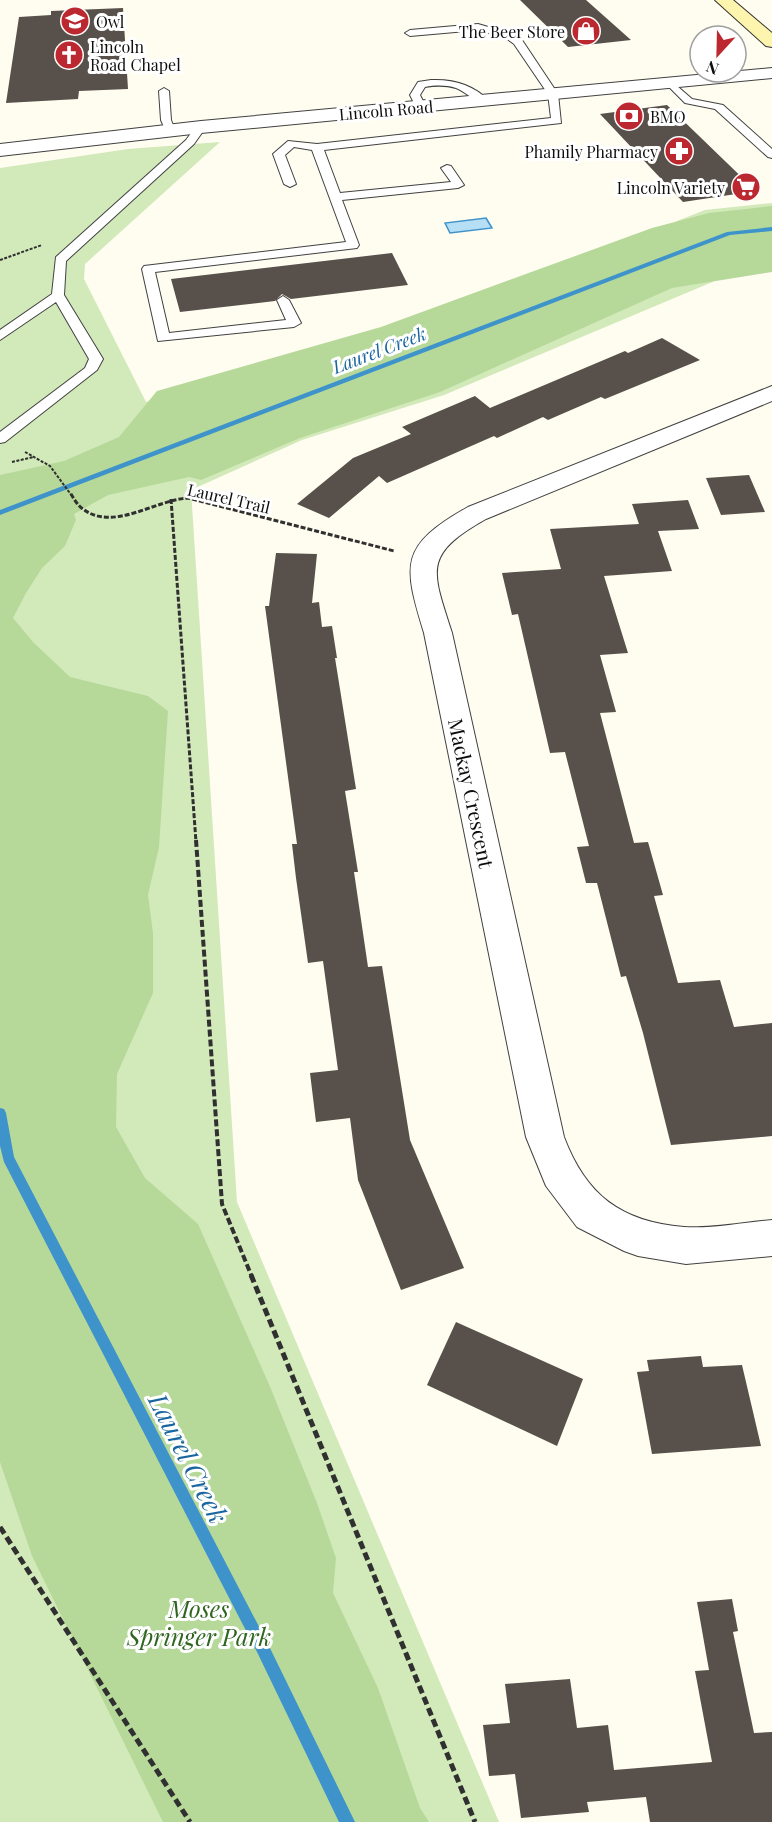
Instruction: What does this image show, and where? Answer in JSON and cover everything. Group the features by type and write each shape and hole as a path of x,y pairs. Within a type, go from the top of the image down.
{"main road":[{"path":"723,0 772,42"}],"street":[{"name":"Lincoln Road","path":"0,150 170,130 772,73"},
{"name":"Mackay Crescent","path":"770,400 477,513 446,534 425,556 422,574 438,633 545,1137 559,1174 591,1214 638,1238 686,1246 772,1238"}],"lane":[{"path":"290,184 279,154 292,143 316,147 557,121 553,94 518,42 509,36 478,27 410,33"},
{"path":"669,82 689,101 719,107 772,155"},
{"path":"164,91 166,120 170,130"},
{"path":"282,119 292,143"},
{"path":"0,439 90,370 96,359 58,295 60,260 190,142 201,127"},
{"path":"283,300 294,323 163,338 148,269 353,245 316,147"},
{"path":"335,197 458,185 447,168"},
{"path":"0,336 58,295"}],"path":[{"path":"0,260 45,244"},
{"name":"Laurel Trail","path":"8,463 34,457 50,466 82,509 100,517 126,516 171,499 188,498 396,552"},
{"path":"171,499 222,1204 476,1822"},
{"path":"0,1527 190,1822"}],"green space":[{"name":"Moses Springer Park","path":"220,142 85,264 84,279 146,402 325,354 663,242 677,221 705,210 772,203 772,257 444,395 302,440 191,490 237,1202 499,1822 0,1822 0,168 128,149"},
{"name":"Moses Springer Park","path":"772,206 772,272 672,288 440,392 300,438 201,480 189,477 108,495 74,514 76,520 65,546 42,568 13,618 33,642 70,677 148,696 168,711 159,847 148,895 153,933 153,993 117,1074 116,1127 145,1178 198,1224 271,1389 317,1503 336,1558 333,1593 378,1688 420,1808 429,1822 163,1822 32,1556 0,1462 0,475 64,461 119,437 157,391 381,327 652,228 709,213"}],"water":[{"path":"486,218 492,228 450,233 445,223"}],"building":[{"path":"520,0 586,0 631,40 568,47"},
{"name":"Lincoln Road Chapel","path":"123,8 128,89 79,91 78,99 6,103 19,17 51,15 51,11"},
{"path":"667,105 756,191 683,202 600,114"},
{"path":"392,253 408,285 291,299 282,294 275,301 180,312 171,279"},
{"path":"662,338 700,360 605,399 601,397 548,420 543,417 497,438 494,436 387,483 379,476 329,518 297,504 353,458 411,434 402,427 475,396 490,408 625,351 628,353"},
{"path":"749,475 765,512 721,515 706,478"},
{"path":"688,500 699,529 658,531 672,571 604,576 628,653 600,655 616,712 600,713 634,843 648,842 663,895 654,896 678,983 720,980 734,1027 772,1023 772,1136 671,1145 643,1033 626,976 621,977 597,883 586,883 577,847 589,846 565,752 550,753 518,614 512,615 502,573 561,569 550,529 639,524 632,504"},
{"path":"276,553 317,554 312,603 319,602 322,627 332,626 337,658 335,658 356,789 345,791 358,872 354,872 368,967 382,966 410,1140 464,1268 401,1290 358,1180 350,1118 316,1122 310,1073 338,1070 323,961 308,963 296,878 292,844 297,844 265,606 269,606"},
{"path":"456,1322 583,1379 557,1446 427,1385"},
{"path":"701,1356 703,1367 742,1365 761,1446 652,1454 637,1372 649,1371 647,1360"},
{"path":"732,1599 738,1631 733,1632 754,1733 772,1732 772,1822 650,1822 646,1797 587,1802 589,1812 521,1818 515,1774 489,1776 483,1725 510,1723 505,1684 570,1679 577,1728 608,1725 614,1770 712,1762 695,1671 709,1670 697,1602"}],"waterway":[{"name":"Laurel Creek","path":"0,513 729,233 772,229"},
{"name":"Laurel Creek","path":"0,1113 8,1158 262,1647 347,1822"}],"place":[{"name":"Owl","path":"75,21"},
{"name":"The Beer Store","path":"586,31"},
{"name":"Lincoln Road Chapel","path":"69,55"},
{"name":"BMO","path":"629,116"},
{"name":"Phamily Pharmacy","path":"679,151"},
{"name":"Lincoln Variety","path":"746,187"}]}
